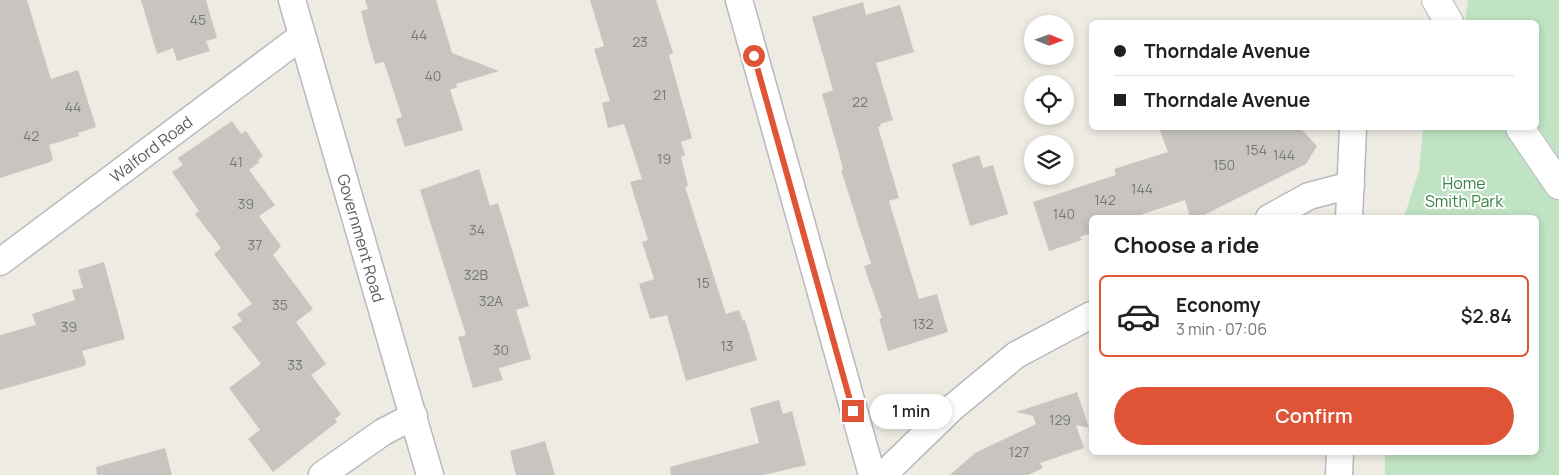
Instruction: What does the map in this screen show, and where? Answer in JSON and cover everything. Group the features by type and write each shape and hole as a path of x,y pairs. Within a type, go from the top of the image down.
{"main road":[{"path":"1521,130 1559,185"}],"street":[{"name":"Government Road","path":"292,0 430,475"},
{"path":"739,0 872,475"},
{"name":"Walford Road","path":"0,262 302,36"},
{"path":"1349,215 1353,130"},
{"path":"1274,215 1309,196 1351,185"},
{"path":"883,475 952,408 1016,355 1089,315"},
{"path":"322,475 383,432 414,416"},
{"path":"1339,475 1340,455"}],"green space":[{"name":"Home Smith Park","path":"1468,0 1559,0 1559,475 1385,475 1385,455 1539,455 1539,215 1405,215 1419,171 1423,130 1539,130 1539,20 1465,20"}],"building":[{"path":"0,0 27,0 51,79 78,70 96,127 78,133 79,136 49,145 53,159 50,162 0,178"},
{"path":"141,0 206,0 217,38 206,41 210,51 177,61 173,48 157,54"},
{"path":"365,0 436,0 452,53 499,71 456,84 457,87 450,90 463,130 405,147 396,119 402,117 384,62 375,64 367,35 361,11 368,9"},
{"path":"590,0 656,0 673,53 669,55 692,138 681,142 685,155 681,157 688,186 685,187 726,314 739,310 743,321 745,320 757,360 686,381 667,315 650,319 639,284 654,279 642,242 648,240 630,182 642,179 624,124 608,128 602,103 610,101 594,49 604,46"},
{"path":"863,2 866,15 900,5 914,52 876,63 893,120 880,124 881,126 878,127 899,198 889,201 919,299 937,294 948,332 888,351 879,319 882,318 864,266 871,264 841,170 843,170 839,153 822,94 833,90 812,17"},
{"path":"232,121 241,134 246,131 263,156 249,170 275,205 259,216 281,246 273,255 313,309 296,322 326,364 311,375 341,414 335,419 337,422 273,472 248,439 260,430 229,388 261,364 232,327 242,321 237,314 252,304 214,254 221,248 195,214 199,211 172,172 183,165 178,158"},
{"path":"1160,130 1302,130 1317,146 1306,164 1204,215 1189,215 1185,200 1140,215 1089,215 1089,234 1080,237 1082,240 1049,251 1033,202 1116,175 1114,169 1168,152"},
{"path":"979,155 983,168 993,165 1008,214 970,226 952,164"},
{"path":"479,169 490,206 498,203 529,306 516,310 531,359 499,368 503,380 473,388 458,337 466,335 420,190"},
{"path":"104,262 125,339 82,351 86,363 84,366 0,390 0,335 36,325 32,314 75,300 72,290 83,288 78,270"},
{"path":"1077,392 1089,428 1076,425 1084,448 1040,463 1043,468 1028,475 950,475 975,453 1036,424 1033,416 1016,412"},
{"path":"779,400 783,414 792,411 806,465 764,475 671,475 670,467 759,443 750,408"},
{"path":"545,441 555,475 516,475 510,451"},
{"path":"165,448 172,475 97,475 96,467"}],"route":[{"path":"754,56 853,411"}]}
